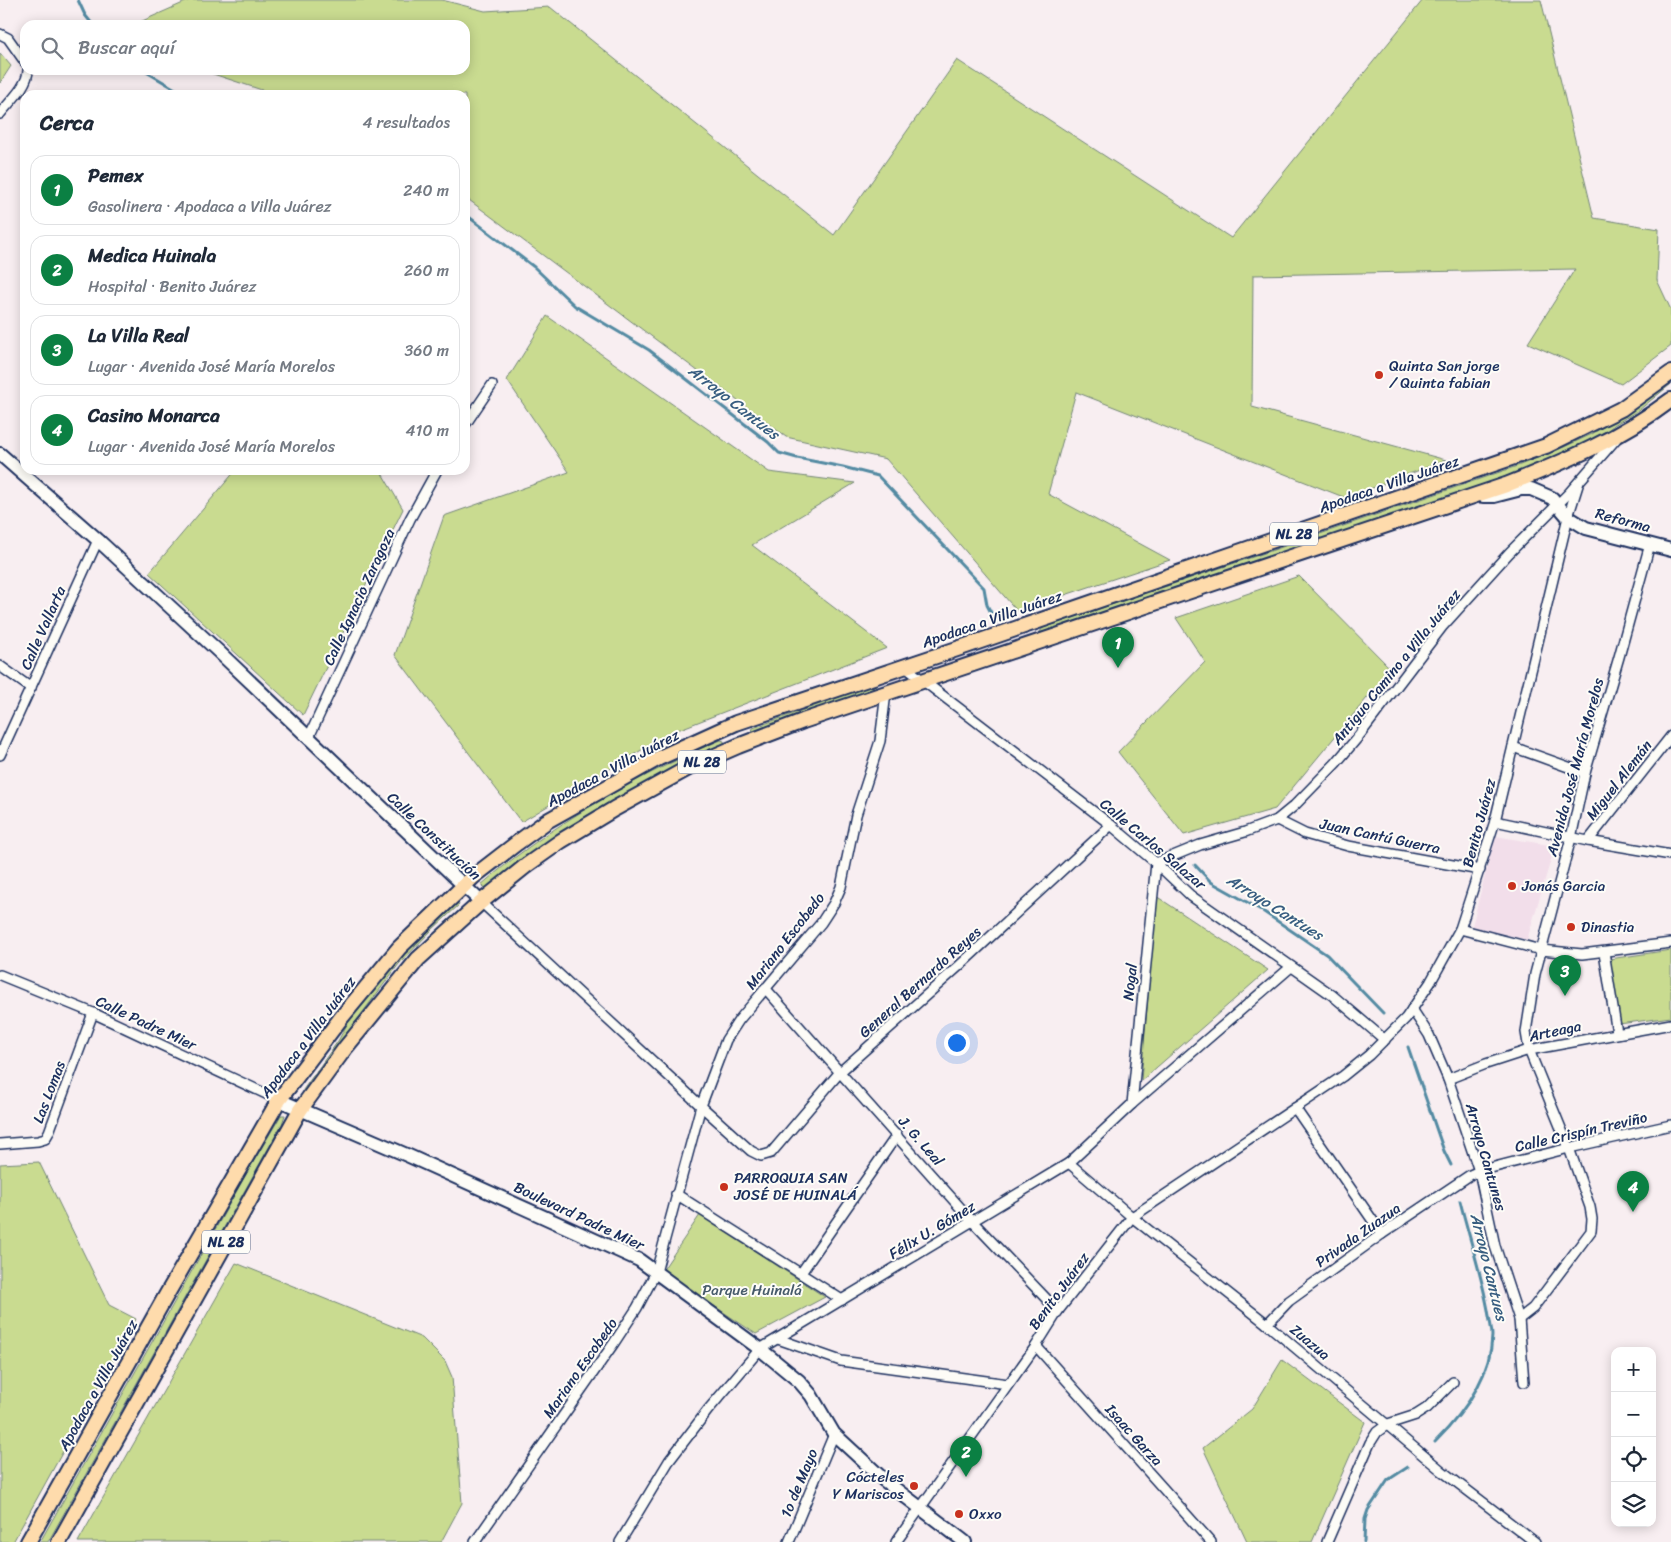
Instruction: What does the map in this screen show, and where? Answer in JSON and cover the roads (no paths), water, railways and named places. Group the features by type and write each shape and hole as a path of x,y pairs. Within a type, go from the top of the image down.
{"main road":[{"name":"Apodaca a Villa Juárez","path":"28,1542 167,1294 279,1100 341,1018 399,948 473,877 547,821 658,758 736,723 1546,446 1621,409 1670,373"},
{"name":"NL 28","path":"58,1542 300,1110 346,1047 418,960 481,902 527,865 561,841 614,809 692,766 738,746 803,721 1506,485 1560,464 1620,433 1671,400"}],"street":[{"path":"0,34 8,38 20,55"},
{"path":"0,114 23,84 27,75"},
{"path":"470,418 492,385"},
{"path":"1650,415 1671,396"},
{"name":"Antiguo Camino a Villa Juárez","path":"1156,863 1200,844 1245,832 1277,820 1294,806 1336,763 1442,627 1509,553 1558,505 1620,433"},
{"name":"Calle Constitución","path":"0,454 20,472"},
{"name":"Calle Constitución","path":"24,475 98,540 309,737 351,780 481,902 751,1151"},
{"name":"Calle Ignacio Zaragoza","path":"309,737 410,519 434,475"},
{"name":"Benito Juárez","path":"896,1542 1036,1346 1058,1310 1132,1217 1343,1076 1387,1038 1406,1018 1430,983 1460,929 1495,821 1568,516 1579,482"},
{"path":"1473,496 1494,496 1521,490 1531,490 1552,498 1568,516"},
{"name":"Reforma","path":"1568,516 1586,528 1671,550"},
{"name":"Calle Vallarta","path":"0,755 98,540"},
{"name":"Avenida José María Morelos","path":"1518,1319 1533,1308 1591,1231 1590,1207 1569,1148 1529,1050 1526,1032 1535,974 1571,838 1585,773 1650,544"},
{"path":"0,666 31,688"},
{"name":"Calle Carlos Salazar","path":"904,666 1111,825 1191,896 1332,995 1387,1038"},
{"name":"Mariano Escobedo","path":"476,1542 614,1343 637,1308 656,1272 700,1106 726,1040 738,1020 821,923 834,903 841,887 856,815 880,741 886,693"},
{"name":"Miguel Alemán","path":"1588,841 1671,736"},
{"path":"1513,747 1585,773"},
{"name":"Juan Cantú Guerra","path":"1277,820 1304,834 1348,846 1480,870"},
{"path":"1495,821 1571,838 1671,855"},
{"name":"General Bernardo Reyes","path":"751,1151 761,1156 767,1156 772,1153 840,1072 959,966 1111,825"},
{"name":"Nogal","path":"1132,1104 1156,863"},
{"path":"1460,929 1541,950 1582,954 1671,943"},
{"path":"1604,952 1617,1033"},
{"name":"Félix U. Gómez","path":"620,1542 669,1461 708,1410 760,1349 973,1222 1069,1162 1132,1104 1291,967"},
{"name":"Calle Padre Mier","path":"0,975 93,1013 279,1100"},
{"name":"J. G. Leal","path":"765,988 973,1222 1058,1310"},
{"name":"Arroyo Cantunes","path":"1412,1009 1428,1035 1448,1079 1495,1246 1518,1319 1524,1382"},
{"name":"Las Lomas","path":"0,1144 45,1139 93,1013"},
{"name":"Arteaga","path":"1448,1079 1529,1050 1671,1024"},
{"name":"Boulevard Padre Mier","path":"279,1100 409,1156 639,1260 760,1349 800,1381 811,1395 834,1434 885,1481 966,1542"},
{"path":"1295,1108 1382,1234"},
{"name":"Calle Crispín Treviño","path":"1474,1173 1569,1148 1671,1125"},
{"path":"801,1273 897,1135"},
{"name":"Zuazua","path":"1069,1162 1132,1217 1267,1324 1442,1471 1534,1542"},
{"name":"Privada Zuazua","path":"1267,1324 1289,1301 1382,1234 1474,1173"},
{"path":"676,1194 842,1300"},
{"path":"778,1339 841,1361 1008,1384"},
{"name":"Isaac Garza","path":"1036,1346 1211,1542"},
{"path":"1327,1542 1370,1443 1377,1432 1388,1424 1409,1418 1427,1408 1452,1382"},
{"name":"1o de Mayo","path":"789,1542 834,1434"}],"waterway":[{"name":"Arroyo Cantues","path":"78,0 89,20"},
{"name":"Arroyo Cantues","path":"152,75 177,90"},
{"name":"Arroyo Cantues","path":"470,218 534,267 575,306 649,350 768,442 779,453 878,476 984,588 987,605 996,622"},
{"name":"Arroyo Cantues","path":"1195,865 1211,882 1261,910 1327,955 1383,1013"},
{"name":"Arroyo Cantues","path":"1408,1047 1444,1151 1451,1165"},
{"name":"Arroyo Cantues","path":"1435,1442 1456,1419 1474,1394 1487,1366 1492,1336 1482,1282 1460,1201"},
{"name":"Arroyo Cantues","path":"1364,1542 1365,1519 1368,1510 1388,1480 1408,1467"}],"place":[{"name":"Quinta San jorge / Quinta fabian","path":"1379,375"},
{"name":"Pemex","path":"1118,668"},
{"name":"Jonás Garcia","path":"1512,886"},
{"name":"Dinastia","path":"1571,927"},
{"name":"La Villa Real","path":"1565,996"},
{"name":"PARROQUIA SAN JOSÉ DE HUINALÁ","path":"724,1187"},
{"name":"Casino Monarca","path":"1633,1212"},
{"name":"Medica Huinala","path":"966,1477"},
{"name":"Cócteles Y Mariscos","path":"914,1486"},
{"name":"Oxxo","path":"959,1514"}],"park label":[{"name":"Parque Huinalá","path":"752,1290"}]}
